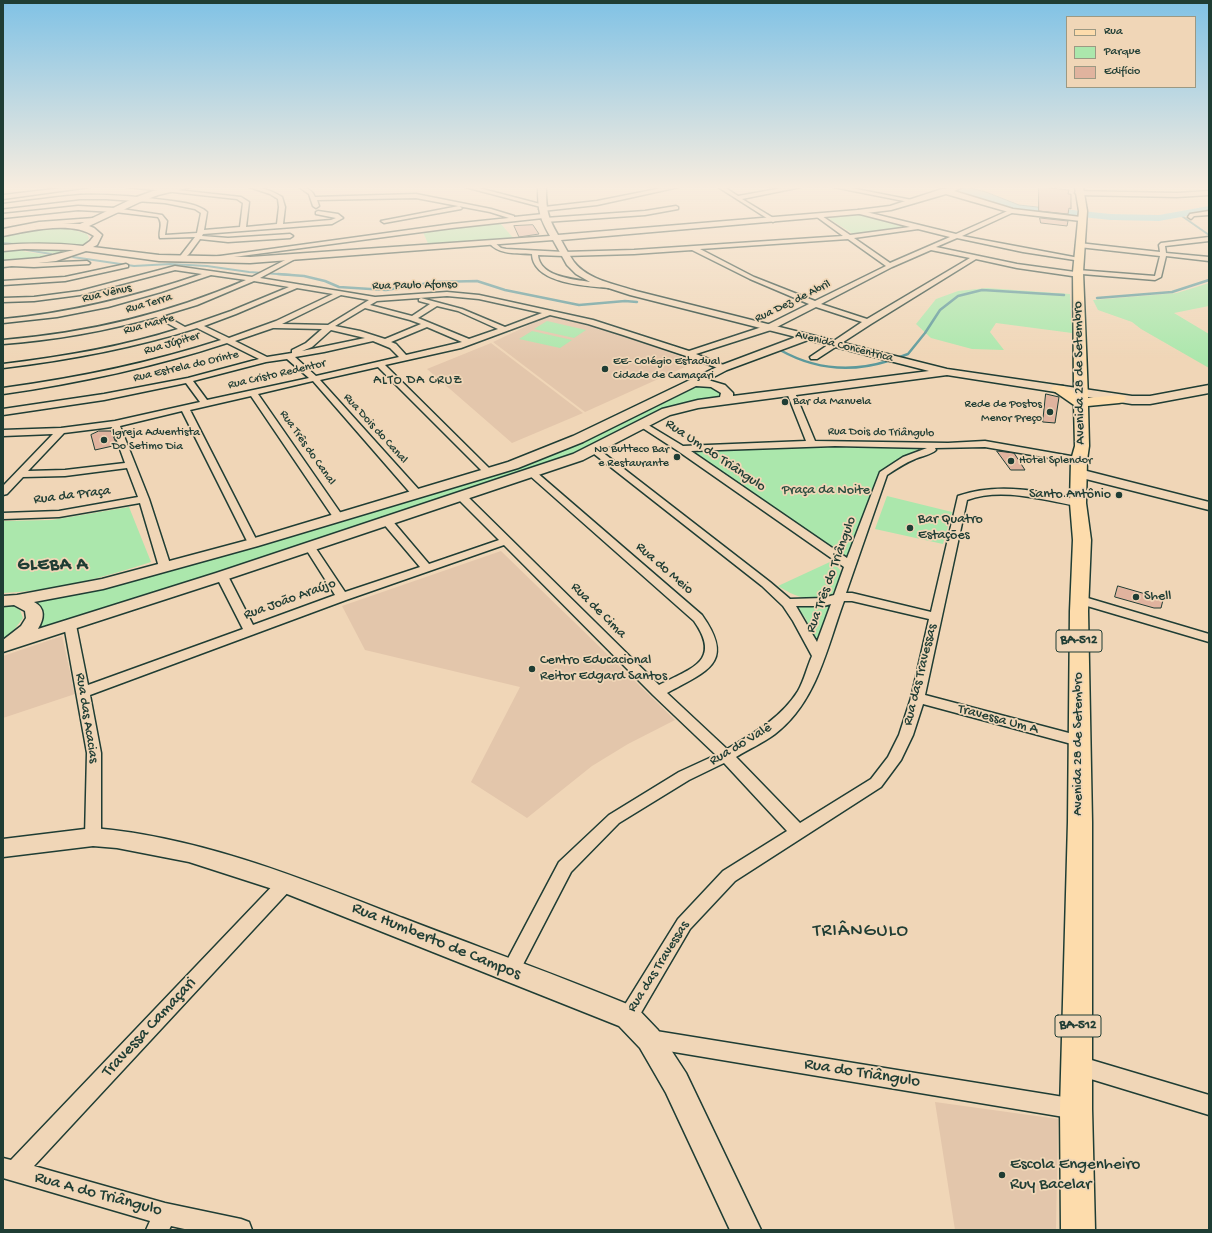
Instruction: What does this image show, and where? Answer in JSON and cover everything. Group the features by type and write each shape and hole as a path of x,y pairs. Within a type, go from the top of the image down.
{"main road":[{"name":"Avenida 28 de Setembro","path":"1078,1230 1076,1109 1078,1066 1080,600 1082,540 1078,503 1079,466 1082,446 1080,398 1079,245"},
{"path":"1058,389 1080,398 1119,399"}],"street":[{"path":"3,248 49,245 181,259 205,260 230,258 323,245"},
{"path":"58,261 92,245"},
{"path":"181,259 192,245"},
{"path":"230,258 294,258 484,245"},
{"path":"493,245 499,249 506,251 564,254 742,245"},
{"name":"Avenida Concêntrica","path":"560,245 570,263 579,272 593,280 609,286 768,328 947,372 1058,389"},
{"path":"860,245 890,266"},
{"name":"Rua Dez de Abril","path":"689,354 768,328 890,266 938,245"},
{"path":"996,245 1079,260"},
{"path":"1079,245 1209,259"},
{"path":"930,248 1017,266 1079,274 1155,278 1158,277 1163,254 1162,245"},
{"path":"692,248 752,278 815,304 868,322"},
{"path":"535,252 536,262 545,272 574,282 609,286"},
{"name":"Rua Terra","path":"3,342 25,341 70,334 156,314 215,295 257,277 268,270 294,258"},
{"path":"814,357 868,322 974,258"},
{"path":"7,264 58,261 87,262"},
{"path":"3,283 65,279 126,266"},
{"name":"Rua Paulo Afonso","path":"3,300 34,299 80,293 172,268 257,277 296,286 375,299 447,294 472,296 550,313 626,332 689,354 723,368"},
{"name":"Rua Vênus","path":"3,321 54,316 98,308 138,298 213,272"},
{"name":"Rua Marte","path":"3,366 40,362 94,351 183,329 226,315 296,286"},
{"name":"Rua Júpiter","path":"3,392 93,377 168,359 271,325 339,294"},
{"path":"409,297 460,310 504,329"},
{"path":"286,356 304,348 329,327 375,299"},
{"path":"413,318 437,304"},
{"path":"364,306 413,318 469,342"},
{"name":"Rua Cristo Redentor","path":"3,433 61,431 115,424 380,364 469,342 550,313"},
{"path":"156,314 183,329"},
{"path":"385,342 428,324"},
{"path":"196,325 266,360"},
{"path":"271,325 329,327 374,338 393,346 404,358"},
{"path":"10,601 102,584 253,543 339,518 534,457 704,381 723,368 807,337"},
{"name":"Rua Estrela do Orinte","path":"3,412 104,397 188,380 266,360 324,350 374,338"},
{"name":"Rua Dois do Canal","path":"286,356 315,379 417,494"},
{"path":"380,364 488,472"},
{"path":"3,645 222,576 386,520 532,473 594,450 667,412 698,404 726,400 791,393 947,372"},
{"path":"188,380 205,404"},
{"path":"704,381 724,389 727,393 726,400"},
{"path":"1119,399 1150,400 1209,389"},
{"name":"Rua Três do Canal","path":"253,393 339,518"},
{"path":"791,393 812,444"},
{"path":"185,408 253,543"},
{"path":"115,424 144,499 165,567"},
{"name":"Rua Um do Triângulo","path":"642,425 681,449 850,566"},
{"path":"3,492 61,431"},
{"name":"Rua Dois do Triângulo","path":"681,449 812,444 1001,446 1079,466"},
{"path":"868,444 890,452 894,456 897,464"},
{"name":"Rua Três do Triângulo","path":"818,656 883,474 897,464 918,453 948,446"},
{"path":"594,450 766,584 787,604 799,620 818,656"},
{"path":"20,474 65,473 132,465"},
{"path":"1079,466 1209,506"},
{"name":"Rua do Meio","path":"532,473 698,618 706,630 711,640 712,652 710,658 702,666 658,692"},
{"name":"Rua das Travessas","path":"628,1018 684,924 728,876 876,783 894,760 906,735 918,698 962,498 971,494 996,491 1078,503"},
{"name":"Rua de Cima","path":"461,496 508,541 658,692 726,756 798,832"},
{"name":"Rua da Praça","path":"3,516 59,514 144,499"},
{"path":"386,520 427,568"},
{"name":"Rua João Araújo","path":"84,692 342,597 508,541"},
{"path":"309,546 342,597"},
{"path":"222,576 250,631"},
{"path":"787,604 824,602 840,597 865,599 936,617"},
{"path":"1080,600 1209,638"},
{"path":"3,645 23,634 34,622 34,610 32,608 10,601"},
{"name":"Rua das Acacias","path":"70,625 84,692 94,753 93,836"},
{"name":"Rua do Valê","path":"510,972 565,867 614,819 684,776 726,756 770,730 790,712 805,691 818,656"},
{"name":"Travessa Um A","path":"918,698 1079,741"},
{"name":"Rua Humberto de Campos","path":"3,848 93,836 117,839 189,853 286,883 628,1018 649,1039 676,1083 746,1230"},
{"name":"Travessa Camaçari","path":"9,1170 286,883"},
{"name":"Rua do Triângulo","path":"649,1039 1076,1109"},
{"path":"1078,1066 1209,1105"},
{"name":"Rua A do Triângulo","path":"9,1170 161,1222 241,1230"}],"shaded area":[{"name":"EE- Colégio Estadual Cidade de Camaçari","path":"548,316 628,335 624,336 696,362 585,412 493,342"},
{"path":"491,343 583,413 512,443 427,369"},
{"name":"Centro Educacional Reitor Edgard Santos","path":"501,551 675,720 628,744 592,766 527,818 471,782 520,687 365,650 342,606"},
{"path":"62,636 75,694 3,718 3,656"},
{"name":"Escola Engenheiro Ruy Bacelar","path":"935,1102 1058,1119 1056,1230 955,1230"}],"green space":[{"path":"45,245 83,245 80,246"},
{"path":"428,245 473,245 430,248"},
{"path":"29,247 70,251 59,254 27,249 22,251 54,256 3,261 3,250"},
{"path":"1209,283 1209,306 1174,313 1209,334 1209,368 1141,329 1132,322 1098,310 1093,300 1177,293"},
{"path":"987,288 1070,294 1072,333 996,323 990,332 1004,350 972,349 931,338 916,324 936,299 958,291"},
{"path":"547,321 586,330 574,338 534,329"},
{"path":"532,331 572,340 560,348 519,339"},
{"path":"697,385 708,385 714,387 722,394 720,399 667,412 594,450 3,645 36,620 17,600 103,584 453,486"},
{"name":"Praça da Noite","path":"834,445 941,446 916,450 880,474 849,561 687,450"},
{"path":"887,496 952,512 943,544 875,529"},
{"path":"129,507 151,562 59,587 3,593 3,521 52,520"},
{"path":"832,561 841,571 839,582 834,592 828,597 813,600 798,596 778,586"},
{"path":"795,604 832,604 816,646 806,619"},
{"path":"13,606 20,610 23,618 10,635 3,638 3,607"}],"building":[{"name":"Rede de Postos Menor Preço","path":"1046,394 1059,397 1055,423 1043,422"},
{"name":"Igreja Adventista Do Setimo Dia","path":"99,431 111,431 117,445 95,450 91,435"},
{"name":"Hotel Splendor","path":"997,451 1014,453 1025,470 1011,470"},
{"name":"Shell","path":"1118,586 1163,600 1161,608 1154,608 1115,597"}],"waterway":[{"path":"27,250 51,254"},
{"path":"73,257 134,266 170,264 207,266 249,272 281,274"},
{"path":"281,274 292,275"},
{"path":"281,274 304,276 325,281 339,287 386,290 435,282 477,281 505,290 579,305 625,301 637,302"},
{"path":"1097,298 1172,292 1209,280"},
{"path":"897,358 908,354 925,333 940,310 958,296 982,290 1064,295"},
{"path":"780,350 806,361 832,367 860,367 888,361"}],"place":[{"name":"EE- Colégio Estadual Cidade de Camaçari","path":"605,369"},
{"name":"Bar da Manuela","path":"785,402"},
{"name":"Rede de Postos Menor Preço","path":"1050,412"},
{"name":"Igreja Adventista Do Setimo Dia","path":"104,440"},
{"name":"No Butteco Bar e Restaurante","path":"677,457"},
{"name":"Hotel Splendor","path":"1011,461"},
{"name":"Santo Antônio","path":"1119,495"},
{"name":"Bar Quatro Estações","path":"910,528"},
{"name":"Shell","path":"1136,597"},
{"name":"Centro Educacional Reitor Edgard Santos","path":"532,669"},
{"name":"Escola Engenheiro Ruy Bacelar","path":"1002,1175"}],"district":[{"name":"ALTO DA CRUZ","path":"418,381"},
{"name":"GLEBA A","path":"53,566"},
{"name":"TRIÂNGULO","path":"861,932"}]}
